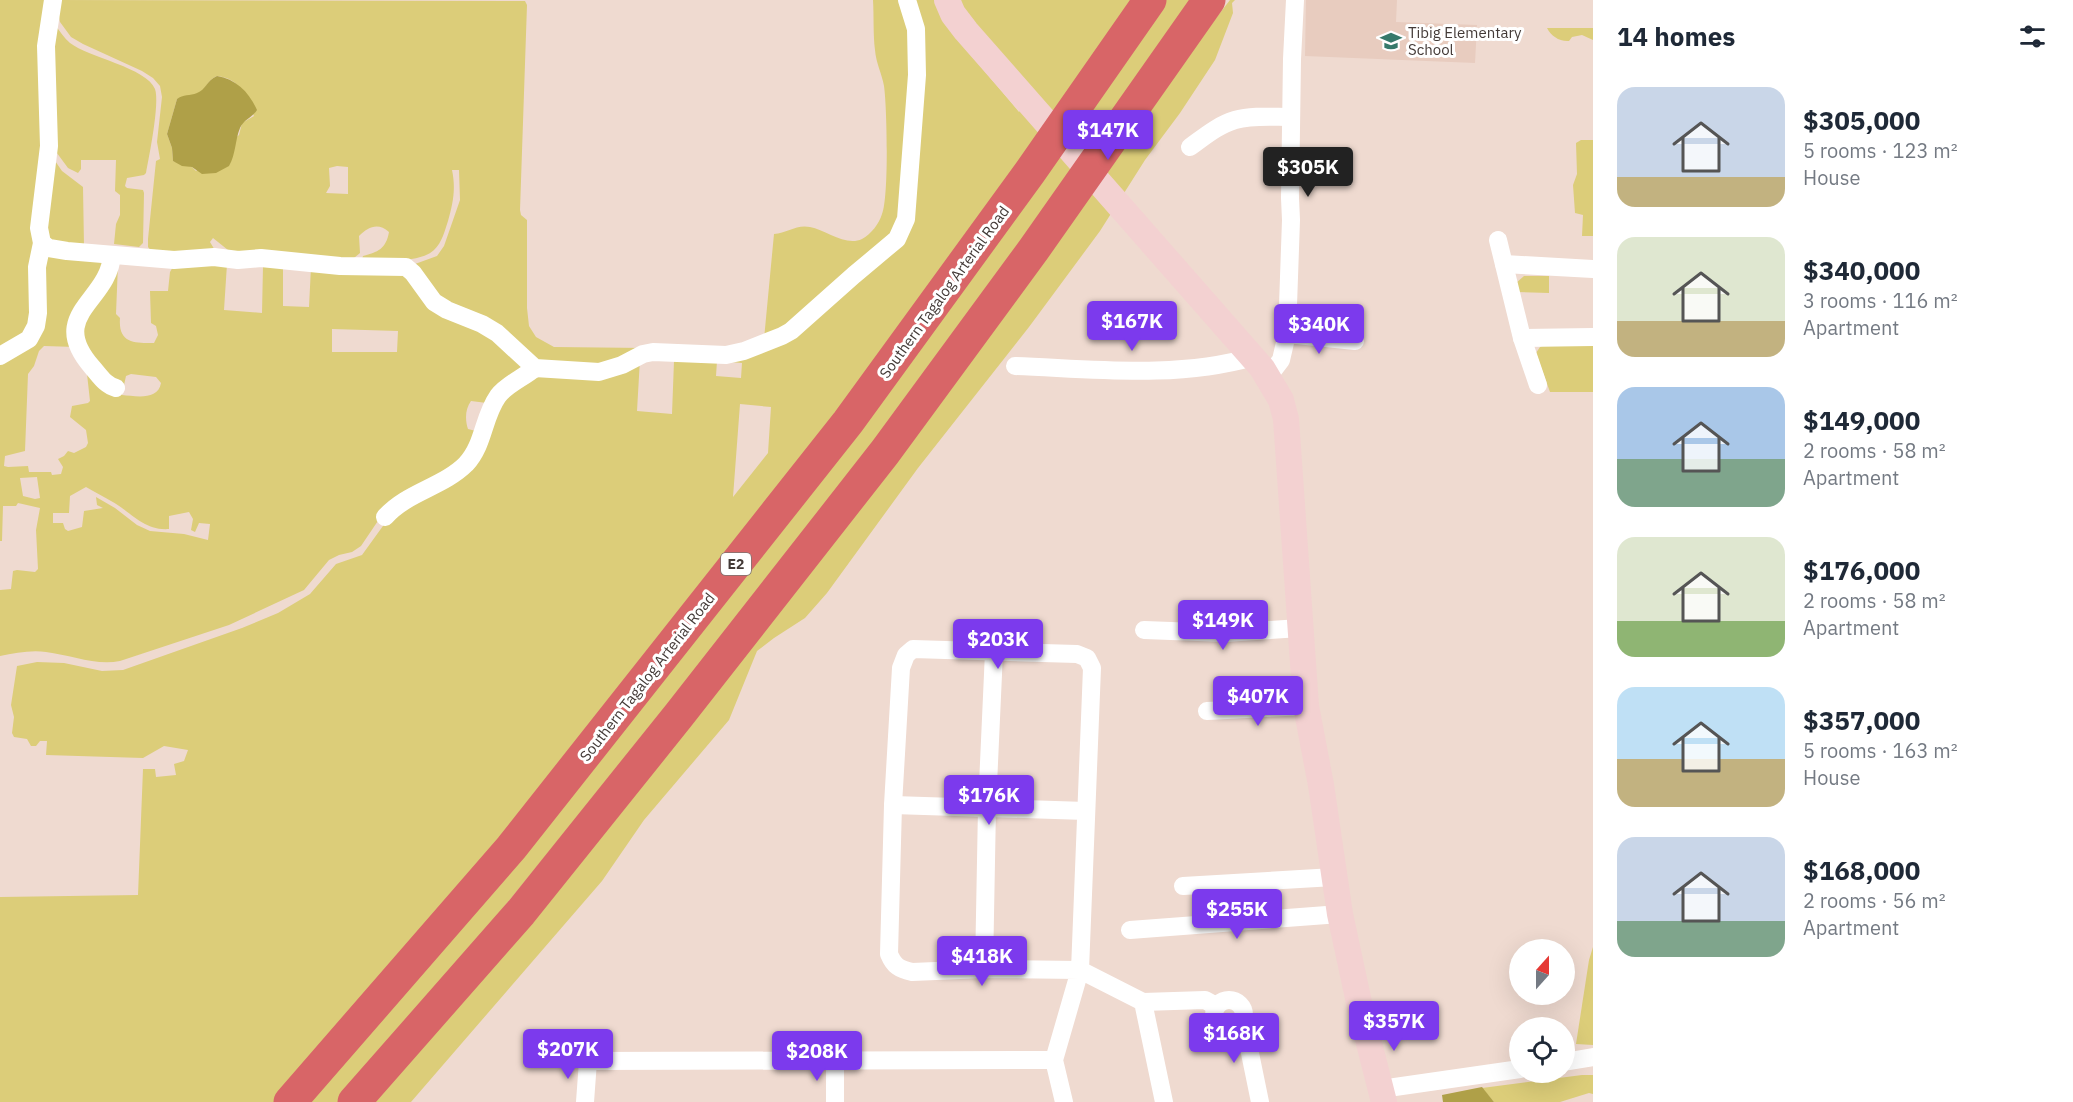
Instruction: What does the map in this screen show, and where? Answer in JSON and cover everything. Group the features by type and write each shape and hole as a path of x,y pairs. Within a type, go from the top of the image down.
{"highway":[{"name":"Southern Tagalog Arterial Road","path":"290,1102 511,848 848,422 1030,172 1150,0"},
{"path":"354,1102 521,912 885,452 978,326 1209,0"},
{"path":"1173,51 1220,0"}],"street":[{"path":"0,356 24,343 34,332 38,313 37,267 42,243 39,234 40,218 49,146 46,46 53,0"},
{"path":"384,517 399,503 448,477 467,463 475,452 489,413 498,397 507,387 535,368 598,372 653,352 726,355 744,351 791,331 897,239 906,219 917,75 916,28 908,0"},
{"path":"946,0 966,31 1253,358 1281,400 1286,419 1306,706 1321,785 1340,914 1382,1095 1509,1071"},
{"path":"1015,366 1170,370 1218,365 1253,358 1281,360 1287,334 1292,220 1291,117 1295,0"},
{"path":"1190,147 1220,126 1235,120 1252,117 1291,117"},
{"path":"1498,240 1522,338 1538,385"},
{"path":"42,243 58,250 174,260 214,257 238,260 261,258 340,266 406,267 434,302 452,313 482,324 497,333 535,368"},
{"path":"112,255 109,269 78,316 75,330 78,346 84,357 105,383 116,388"},
{"path":"1504,264 1593,269"},
{"path":"1287,334 1355,341"},
{"path":"1522,338 1593,337"},
{"path":"1144,630 1225,633 1300,628"},
{"path":"1064,1102 1054,1060 1080,970 1092,668 1083,655 1077,654 913,650 906,655 901,668 892,805 889,954 894,966 912,972 984,969 1080,970 1143,1002 1205,1000 1216,1006 1215,1020 1225,1029 1234,1029 1244,1019 1260,1102"},
{"path":"984,969 987,807 994,652"},
{"path":"1208,711 1306,706"},
{"path":"892,805 1086,811"},
{"path":"1183,886 1334,877"},
{"path":"1130,930 1340,914"},
{"path":"1143,1002 1164,1102"},
{"path":"576,1042 588,1061 585,1102"},
{"path":"1575,1060 1592,1058"},
{"path":"588,1061 1054,1060"},
{"path":"835,1102 836,1061"}],"shaded area":[{"path":"0,0 48,0 44,131 31,326 0,351"},
{"path":"56,0 525,1 527,5 520,210 521,215 527,220 529,326 536,337 554,347 646,348 613,365 548,366 449,307 415,264 437,256 444,246 460,200 459,170 452,170 453,202 441,240 434,250 419,257 400,260 362,259 363,256 380,249 386,242 389,232 377,226 366,230 359,236 360,253 354,258 255,256 228,250 213,238 210,242 216,252 151,251 148,247 148,239 156,161 160,159 157,142 162,97 160,86 142,71 71,37 60,22","holes":["217,76 237,85 254,116 242,123 239,135 196,171 192,167 173,161 172,148 167,134 177,99 199,93","348,167 348,194 326,193 330,186 329,168"]},
{"path":"873,0 903,0 911,31 901,223 814,306 764,339 774,234 805,226 843,240 856,241 871,232 882,214 886,171 886,112 884,86 875,50"},
{"path":"911,0 935,0 954,35 1019,112 1033,91 973,23 959,0 1139,0 955,262 609,713 276,1102 0,1102 0,897 138,895 143,769 155,769 156,777 176,775 174,764 184,761 188,750 164,746 143,758 46,755 47,741 40,741 36,746 31,746 27,739 14,737 12,733 14,717 11,705 17,666 37,662 64,663 102,671 123,670 278,613 310,594 336,564 362,555 388,519 456,478 494,410 523,380 640,359 637,411 672,414 674,361 740,357 900,243","holes":["717,361 742,363 741,378 716,376","740,404 771,407 768,453 733,497"]},
{"path":"1161,0 1199,0 882,443 345,1102 303,1102"},
{"path":"1230,0 1235,0 1232,3 1233,13 1215,60 1145,160 1100,231 1029,327 918,468 827,593 805,618 757,651 729,720 644,820 602,881 411,1102 373,1102"},
{"name":"Tibig Elementary School","path":"1306,0 1397,0 1396,22 1477,25 1475,63 1305,56"},
{"path":"53,24 70,43 141,75 155,89 155,118 146,173 127,178 125,186 143,190 144,193 143,243 139,247 114,244 116,224 120,215 120,195 115,191 116,160 81,160 81,169 78,173 68,168 54,149"},
{"path":"1547,28 1593,28 1593,40 1582,35 1572,37 1569,41 1562,41 1553,36"},
{"path":"217,76 241,87 257,110 240,128 229,166 216,173 202,174 192,167 182,166 173,161 172,148 167,134 177,99 200,92 210,80"},
{"path":"1581,140 1593,140 1593,236 1582,236 1583,215 1575,213 1573,185 1577,174 1576,143"},
{"path":"53,158 62,171 83,187 84,246 51,243 42,230"},
{"path":"47,253 108,262 108,264 78,314 73,336 76,347 44,346 39,351 34,366 28,374 25,451 5,456 4,466 28,466 29,472 61,474 63,467 58,459 68,451 74,453 86,447 88,443 86,430 70,417 72,406 90,401 88,368 103,383 121,392 122,395 145,396 159,389 161,383 156,377 131,374 126,376 122,387 95,366 88,358 78,338 78,327 82,316 101,290 114,264 118,264 116,314 120,318 122,333 134,342 154,343 158,335 156,326 151,323 150,291 168,291 170,272 174,265 213,262 227,264 224,310 262,313 263,266 283,267 283,306 309,307 311,267 399,271 410,277 434,306 495,334 527,366 487,403 471,401 466,422 468,429 476,431 477,437 472,449 458,466 410,491 388,506 361,546 352,552 329,560 304,590 229,625 120,661 93,661 40,651 0,656 0,590 11,589 13,571 35,572 38,569 36,530 40,508 18,503 16,506 3,506 2,541 0,541 0,365 30,343 39,332 43,307 40,274 44,255","holes":["332,329 398,331 397,352 332,352","37,477 40,498 23,496 20,478","86,487 145,524 160,529 169,529 169,516 189,512 193,519 191,530 195,532 199,523 210,524 208,540 184,534 150,531 137,525 96,497 97,505 103,508 84,511 82,527 68,531 63,523 53,523 53,513 69,513 70,496"]},
{"path":"1524,276 1549,276 1549,293 1517,292 1516,283"},
{"path":"1544,345 1593,345 1593,392 1550,392 1536,353"},
{"path":"1593,947 1593,1045 1576,1044 1589,960"},
{"path":"1593,1075 1593,1094 1589,1093 1560,1102 1494,1102 1482,1088 1520,1083 1575,1083 1575,1076"},
{"path":"1482,1087 1494,1102 1443,1102 1442,1095"}],"place":[{"name":"Tibig Elementary School","path":"1391,41"}]}
